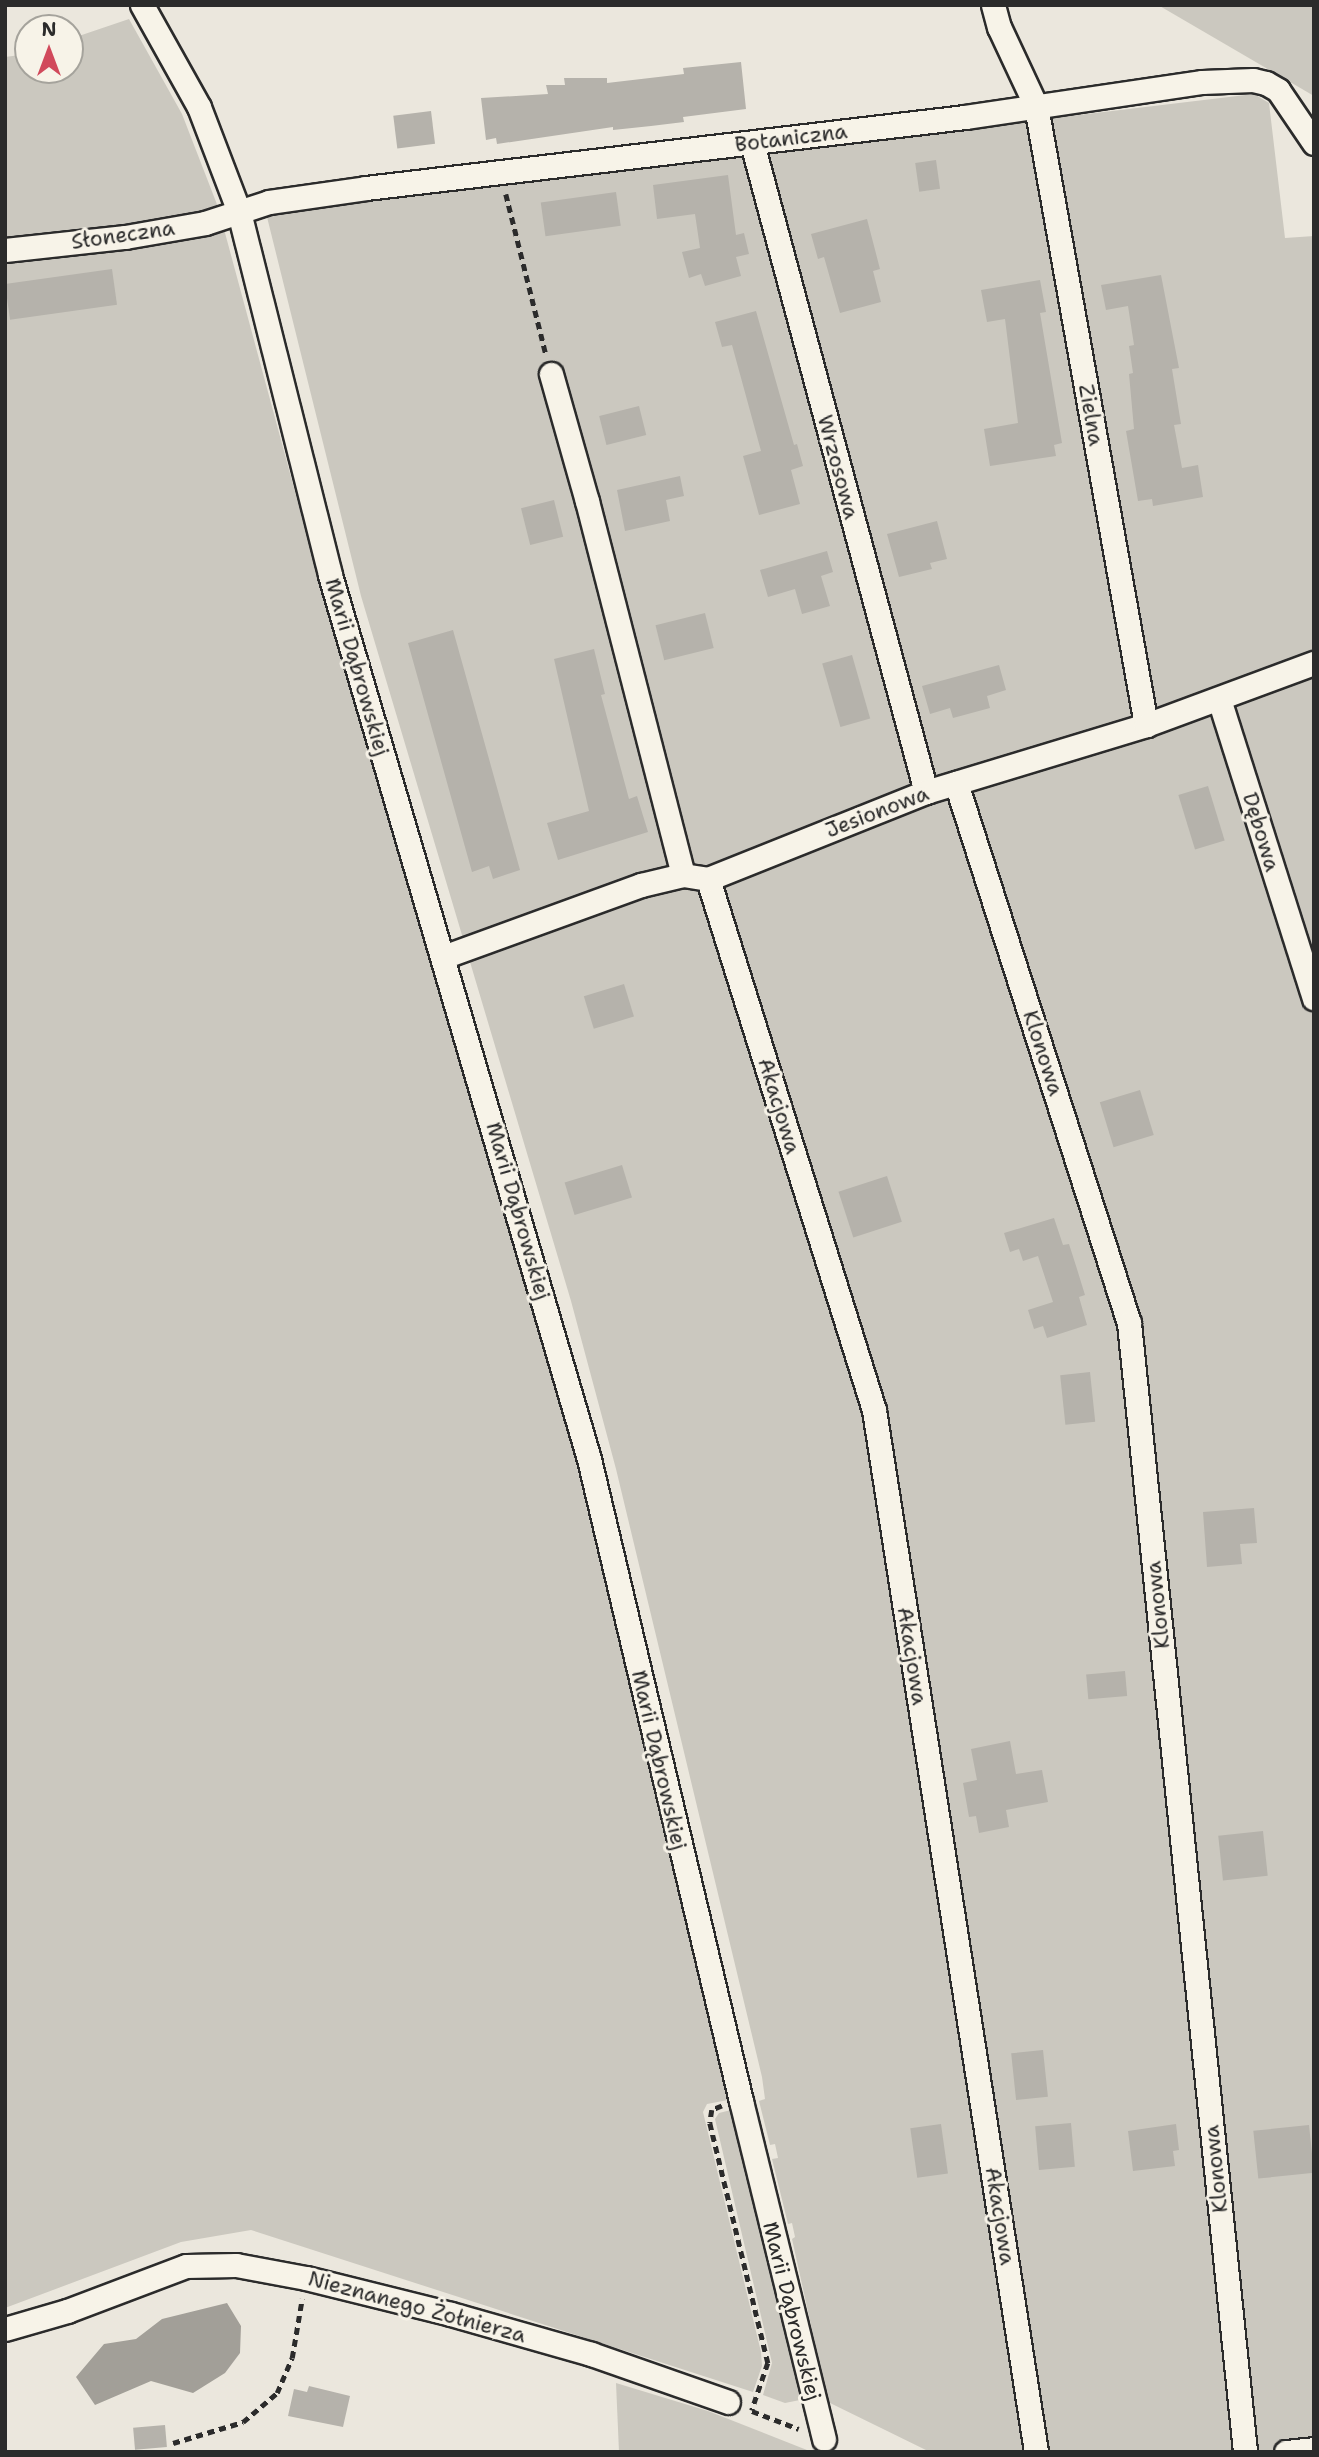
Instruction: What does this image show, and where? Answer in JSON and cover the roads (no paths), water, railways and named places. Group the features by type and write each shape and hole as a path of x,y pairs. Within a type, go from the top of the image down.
{"street":[{"name":"Marii Dąbrowskiej","path":"142,5 199,107 239,212 330,575 589,1459 651,1728 824,2439"},
{"name":"Zielna","path":"993,5 999,27 1036,106 1146,724"},
{"name":"Botaniczna","path":"239,212 269,202 324,194 752,143 1202,82 1253,80 1278,90 1314,143"},
{"name":"Wrzosowa","path":"752,143 926,792"},
{"name":"Słoneczna","path":"5,250 125,237 205,223 239,212"},
{"path":"551,374 587,501 683,874"},
{"name":"Jesionowa","path":"708,879 926,792 1146,724 1314,663"},
{"name":"Dębowa","path":"1219,699 1308,963 1314,999"},
{"name":"Klonowa","path":"956,783 1129,1323 1245,2452"},
{"path":"443,957 641,885 683,874 708,879"},
{"name":"Akacjowa","path":"708,879 874,1410 1036,2452"},
{"name":"Nieznanego Żołnierza","path":"5,2329 67,2311 186,2266 236,2265 306,2278 591,2354 728,2402"},
{"path":"1286,2452 1314,2449"}]}
